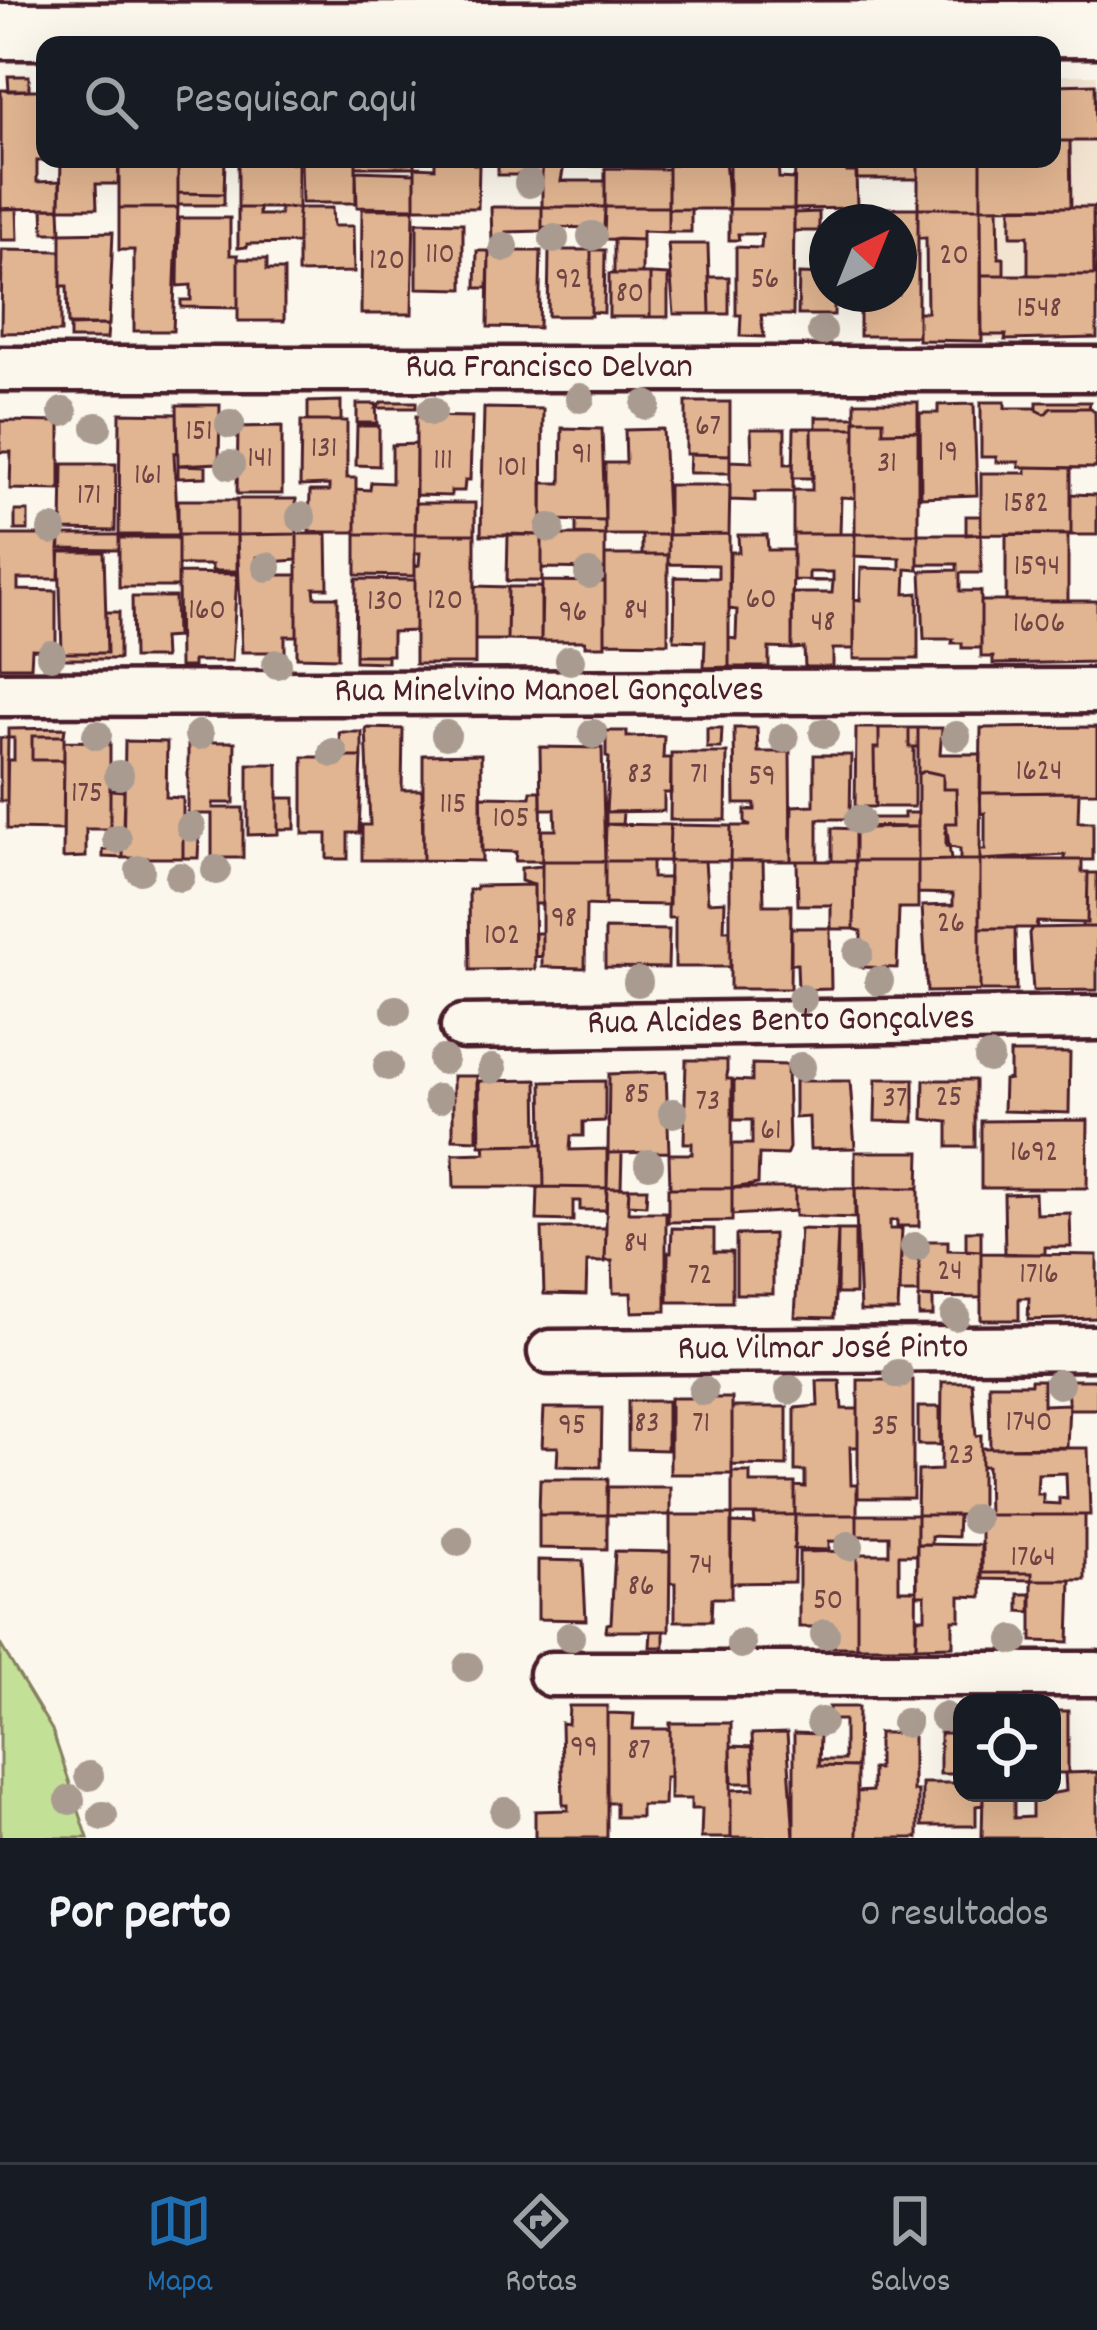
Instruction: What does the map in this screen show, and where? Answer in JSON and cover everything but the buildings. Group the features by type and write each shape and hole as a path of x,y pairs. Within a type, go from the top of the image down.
{"main road":[{"path":"0,32 1097,29"}],"street":[{"name":"Rua Francisco Delvan","path":"0,369 1097,369"},
{"name":"Rua Minelvino Manoel Gonçalves","path":"0,694 1097,692"},
{"name":"Rua Alcides Bento Gonçalves","path":"464,1027 1097,1018"},
{"name":"Rua Vilmar José Pinto","path":"550,1352 1097,1348"},
{"path":"551,1675 1097,1674"}],"shaded area":[{"path":"1061,75 1097,75 1097,338 982,341 981,168 1061,168"}],"green space":[{"path":"0,1644 52,1730 88,1838 0,1838"}]}
